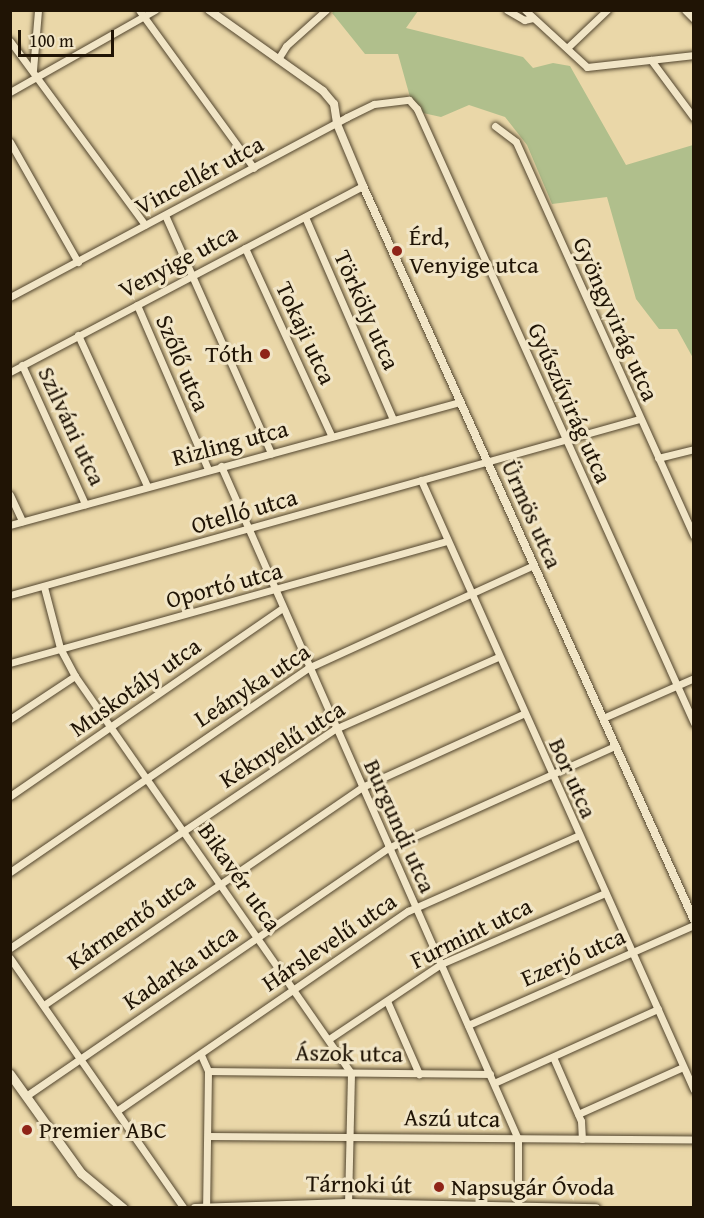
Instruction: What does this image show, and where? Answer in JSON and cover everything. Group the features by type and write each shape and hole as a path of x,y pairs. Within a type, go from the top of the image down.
{"main road":[{"path":"10,1074 81,1173 113,1204 123,1208"}],"street":[{"path":"34,73 38,10"},
{"path":"139,10 254,168"},
{"path":"10,92 34,73 144,18 155,10"},
{"name":"Ürmös utca","path":"209,10 330,97 337,124 363,186 693,920"},
{"path":"278,59 286,46 326,10"},
{"path":"507,10 524,20 533,18"},
{"path":"525,10 592,67 693,55"},
{"path":"568,47 607,10"},
{"path":"685,10 693,20"},
{"path":"10,41 145,225"},
{"path":"651,60 693,118"},
{"name":"Vincellér utca","path":"10,297 374,104 409,100"},
{"name":"Gyűszűvirág utca","path":"409,100 417,109 693,723"},
{"name":"Gyöngyvirág utca","path":"495,126 516,142 693,536"},
{"path":"10,142 78,262"},
{"name":"Venyige utca","path":"10,372 363,186"},
{"path":"165,215 190,276 271,453"},
{"name":"Törköly utca","path":"305,217 393,419"},
{"name":"Tokaji utca","path":"245,248 331,435"},
{"name":"Szőlő utca","path":"137,305 208,469"},
{"path":"78,335 147,486"},
{"name":"Szilváni utca","path":"22,365 86,504"},
{"name":"Rizling utca","path":"10,525 331,435 461,402"},
{"name":"Otelló utca","path":"10,595 488,463 639,418"},
{"path":"658,458 693,449"},
{"name":"Burgundi utca","path":"221,466 281,609 518,1139 518,1207"},
{"name":"Bor utca","path":"421,480 577,836 632,952 693,1090"},
{"path":"10,495 22,521"},
{"name":"Oportó utca","path":"10,663 274,592 446,541"},
{"name":"Leányka utca","path":"10,872 308,668 534,566"},
{"name":"Bikavér utca","path":"44,586 60,648 75,676 113,725 183,831 259,936 351,1073"},
{"name":"Muskotály utca","path":"10,796 281,609"},
{"name":"Kéknyelű utca","path":"10,948 335,729 498,657"},
{"path":"10,718 75,676"},
{"path":"603,718 693,678"},
{"name":"Kármentő utca","path":"44,1005 362,787 523,714"},
{"name":"Kadarka utca","path":"26,1096 388,848 615,746"},
{"name":"Hárslevelű utca","path":"118,1110 415,907 577,836"},
{"name":"Furmint utca","path":"330,1039 441,964 605,893"},
{"name":"Ezerjó utca","path":"468,1025 693,924"},
{"path":"10,958 118,1110 184,1208"},
{"path":"387,1001 419,1074"},
{"path":"494,1083 657,1009"},
{"path":"201,1054 208,1071 210,1136 206,1207"},
{"path":"554,1057 578,1114 582,1139"},
{"path":"578,1114 683,1067"},
{"name":"Ászok utca","path":"208,1071 490,1074"},
{"path":"348,1205 351,1073"},
{"name":"Aszú utca","path":"210,1136 693,1139"},
{"name":"Tárnoki út","path":"195,1208 348,1205 596,1208"}],"green space":[{"path":"335,10 418,11 406,28 523,57 533,68 553,63 570,66 626,165 693,145 693,358 677,329 659,329 636,299 607,197 552,204 527,145 505,117 469,105 441,117 423,113 410,97 398,54 365,54 332,13"}],"place":[{"name":"Érd, Venyige utca","path":"397,251"},
{"name":"Tóth","path":"265,354"},
{"name":"Premier ABC","path":"27,1130"},
{"name":"Napsugár Óvoda","path":"439,1187"}]}
